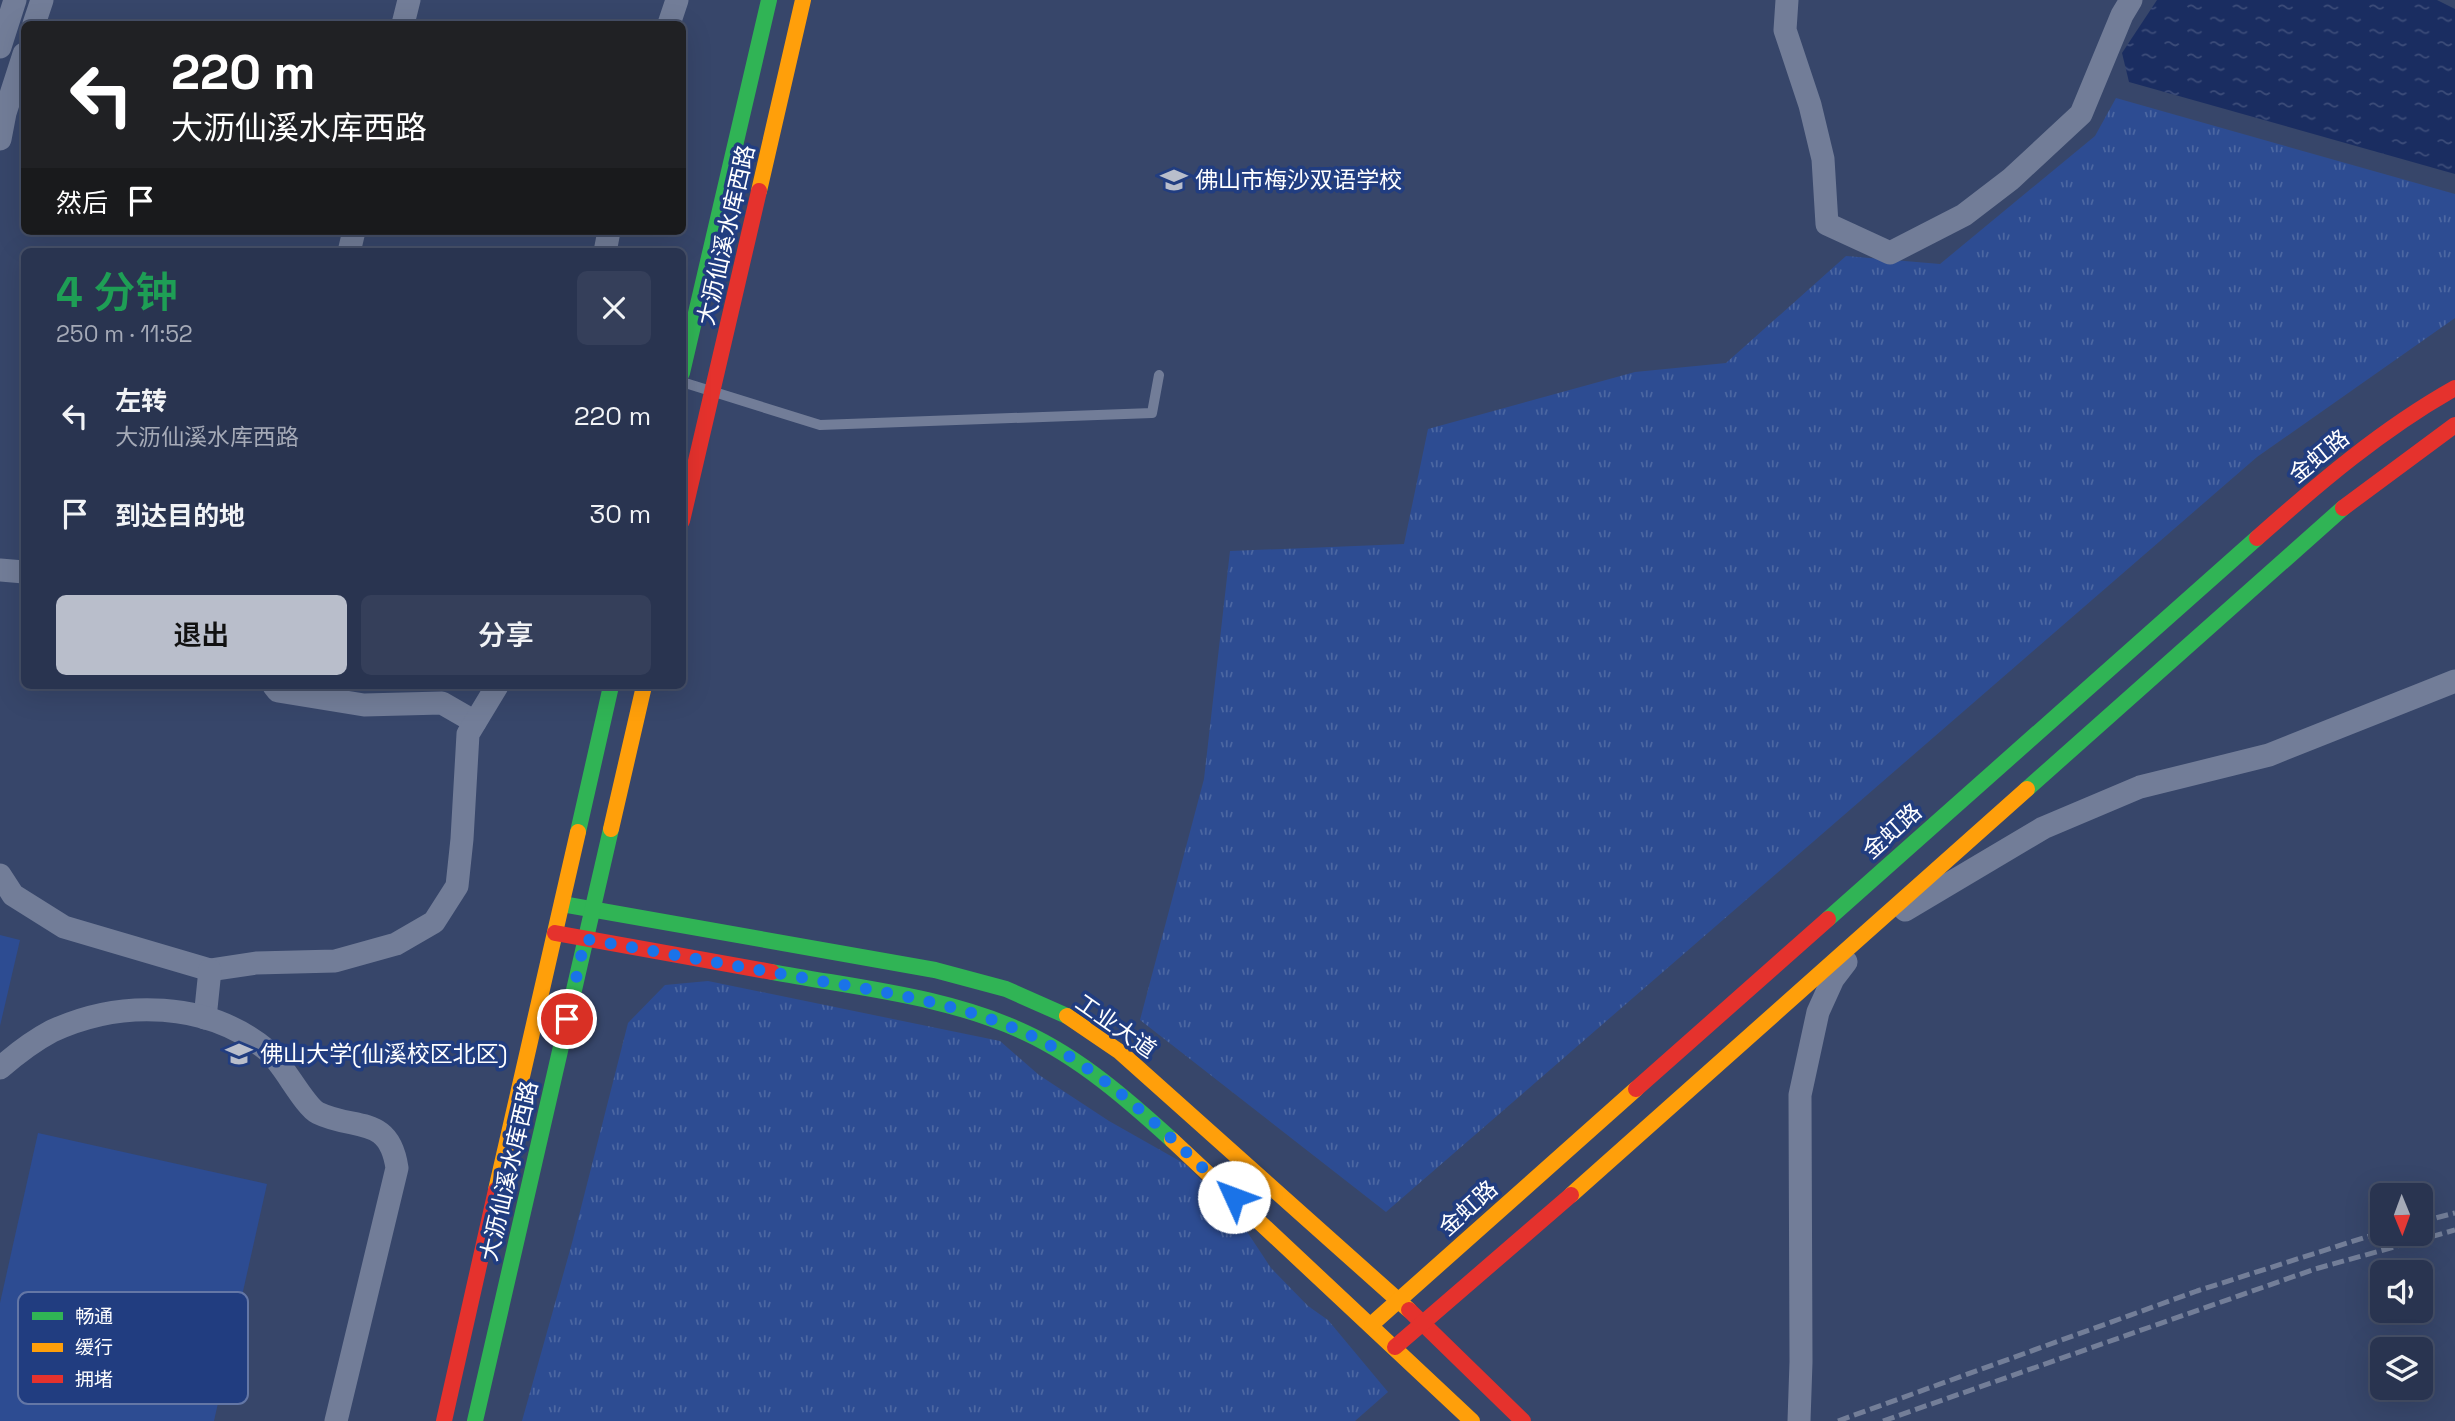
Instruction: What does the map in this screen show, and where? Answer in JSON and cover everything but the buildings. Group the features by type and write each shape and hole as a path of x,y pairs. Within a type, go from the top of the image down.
{"street":[{"path":"0,47 15,0"},
{"path":"35,21 42,0"},
{"path":"404,21 409,0"},
{"path":"670,21 677,0"},
{"path":"686,356 769,0"},
{"name":"大沥仙溪水库西路","path":"686,504 803,0"},
{"path":"1787,0 1785,30 1810,104 1823,159 1827,224 1890,253 1965,215 2011,179 2081,114 2122,15 2131,0"},
{"path":"0,139 5,113 21,63"},
{"name":"金虹路","path":"1372,1324 2336,468 2428,403 2455,388"},
{"path":"1395,1347 1622,1150 2354,499 2455,425"},
{"path":"0,570 21,572"},
{"path":"1800,1421 1800,1096 1818,1012 1833,979 1870,930 2043,828 2140,787 2269,755 2455,681"},
{"path":"276,689 364,705 442,704 475,722"},
{"path":"0,875 13,895 64,927 210,970 256,963 335,961 396,944 434,922 457,886 468,734 495,689"},
{"path":"444,1421 610,689"},
{"name":"大沥仙溪水库西路","path":"475,1421 643,689"},
{"name":"工业大道","path":"562,904 936,970 1006,989 1067,1016 1120,1052 1398,1300 1523,1421"},
{"path":"555,933 936,1002 993,1019 1038,1039 1092,1072 1136,1107 1372,1324 1472,1421"},
{"path":"205,1018 210,970"},
{"path":"0,1068 50,1032 90,1016 148,1008 228,1025 270,1052 316,1112 379,1131 394,1148 397,1168 336,1421"}],"lane":[{"path":"686,383 820,425 1153,413 1159,376"}],"green space":[{"path":"2116,98 2455,194 2455,318 2257,457 1386,1212 1140,1020 1204,779 1230,551 1404,544 1428,429 1635,372 1726,363 1846,256 1940,264 2095,136"},
{"path":"0,935 20,940 0,1026"},
{"path":"708,981 1000,1041 1039,1075 1109,1121 1185,1164 1236,1215 1271,1268 1308,1306 1328,1320 1388,1392 1355,1421 522,1421 572,1243 628,1023 665,985"},
{"path":"38,1133 267,1184 243,1292 18,1292 18,1404 218,1404 214,1421 0,1421 0,1303"}],"water":[{"path":"2157,0 2437,0 2455,9 2455,174 2129,82 2122,53"}],"railway":[{"path":"2433,1219 2455,1213"},
{"path":"1883,1421 2315,1269 2455,1230"},
{"path":"1838,1421 2197,1291 2370,1236"}],"traffic: fast":[{"path":"686,356 769,0"},
{"path":"2027,789 2343,508"},
{"path":"1828,919 2257,538"},
{"path":"578,832 610,689"},
{"path":"475,1421 611,829"},
{"path":"562,904 935,970 1006,989 1067,1016"},
{"path":"772,972 902,995 996,1020 1046,1043 1084,1067 1172,1140"}],"traffic: slow":[{"path":"759,191 803,0"},
{"path":"611,829 643,689"},
{"path":"1571,1195 2027,789"},
{"path":"496,1190 578,832"},
{"path":"1067,1016 1120,1052 1409,1310"},
{"path":"1372,1324 1636,1089"},
{"path":"1172,1140 1472,1421"}],"traffic: jam":[{"path":"686,504 759,191"},
{"path":"2257,538 2377,439 2455,388"},
{"path":"2343,508 2455,425"},
{"path":"1636,1089 1828,919"},
{"path":"555,933 772,972"},
{"path":"444,1421 496,1190"},
{"path":"1395,1347 1571,1195"},
{"path":"1409,1310 1523,1421"}],"place":[{"name":"佛山市梅沙双语学校","path":"1174,180"},
{"name":"佛山大学(仙溪校区北区)","path":"239,1054"}],"route":[{"path":"567,1019 585,939 936,1002 993,1019 1038,1039 1092,1072 1136,1107 1234,1197"}]}
